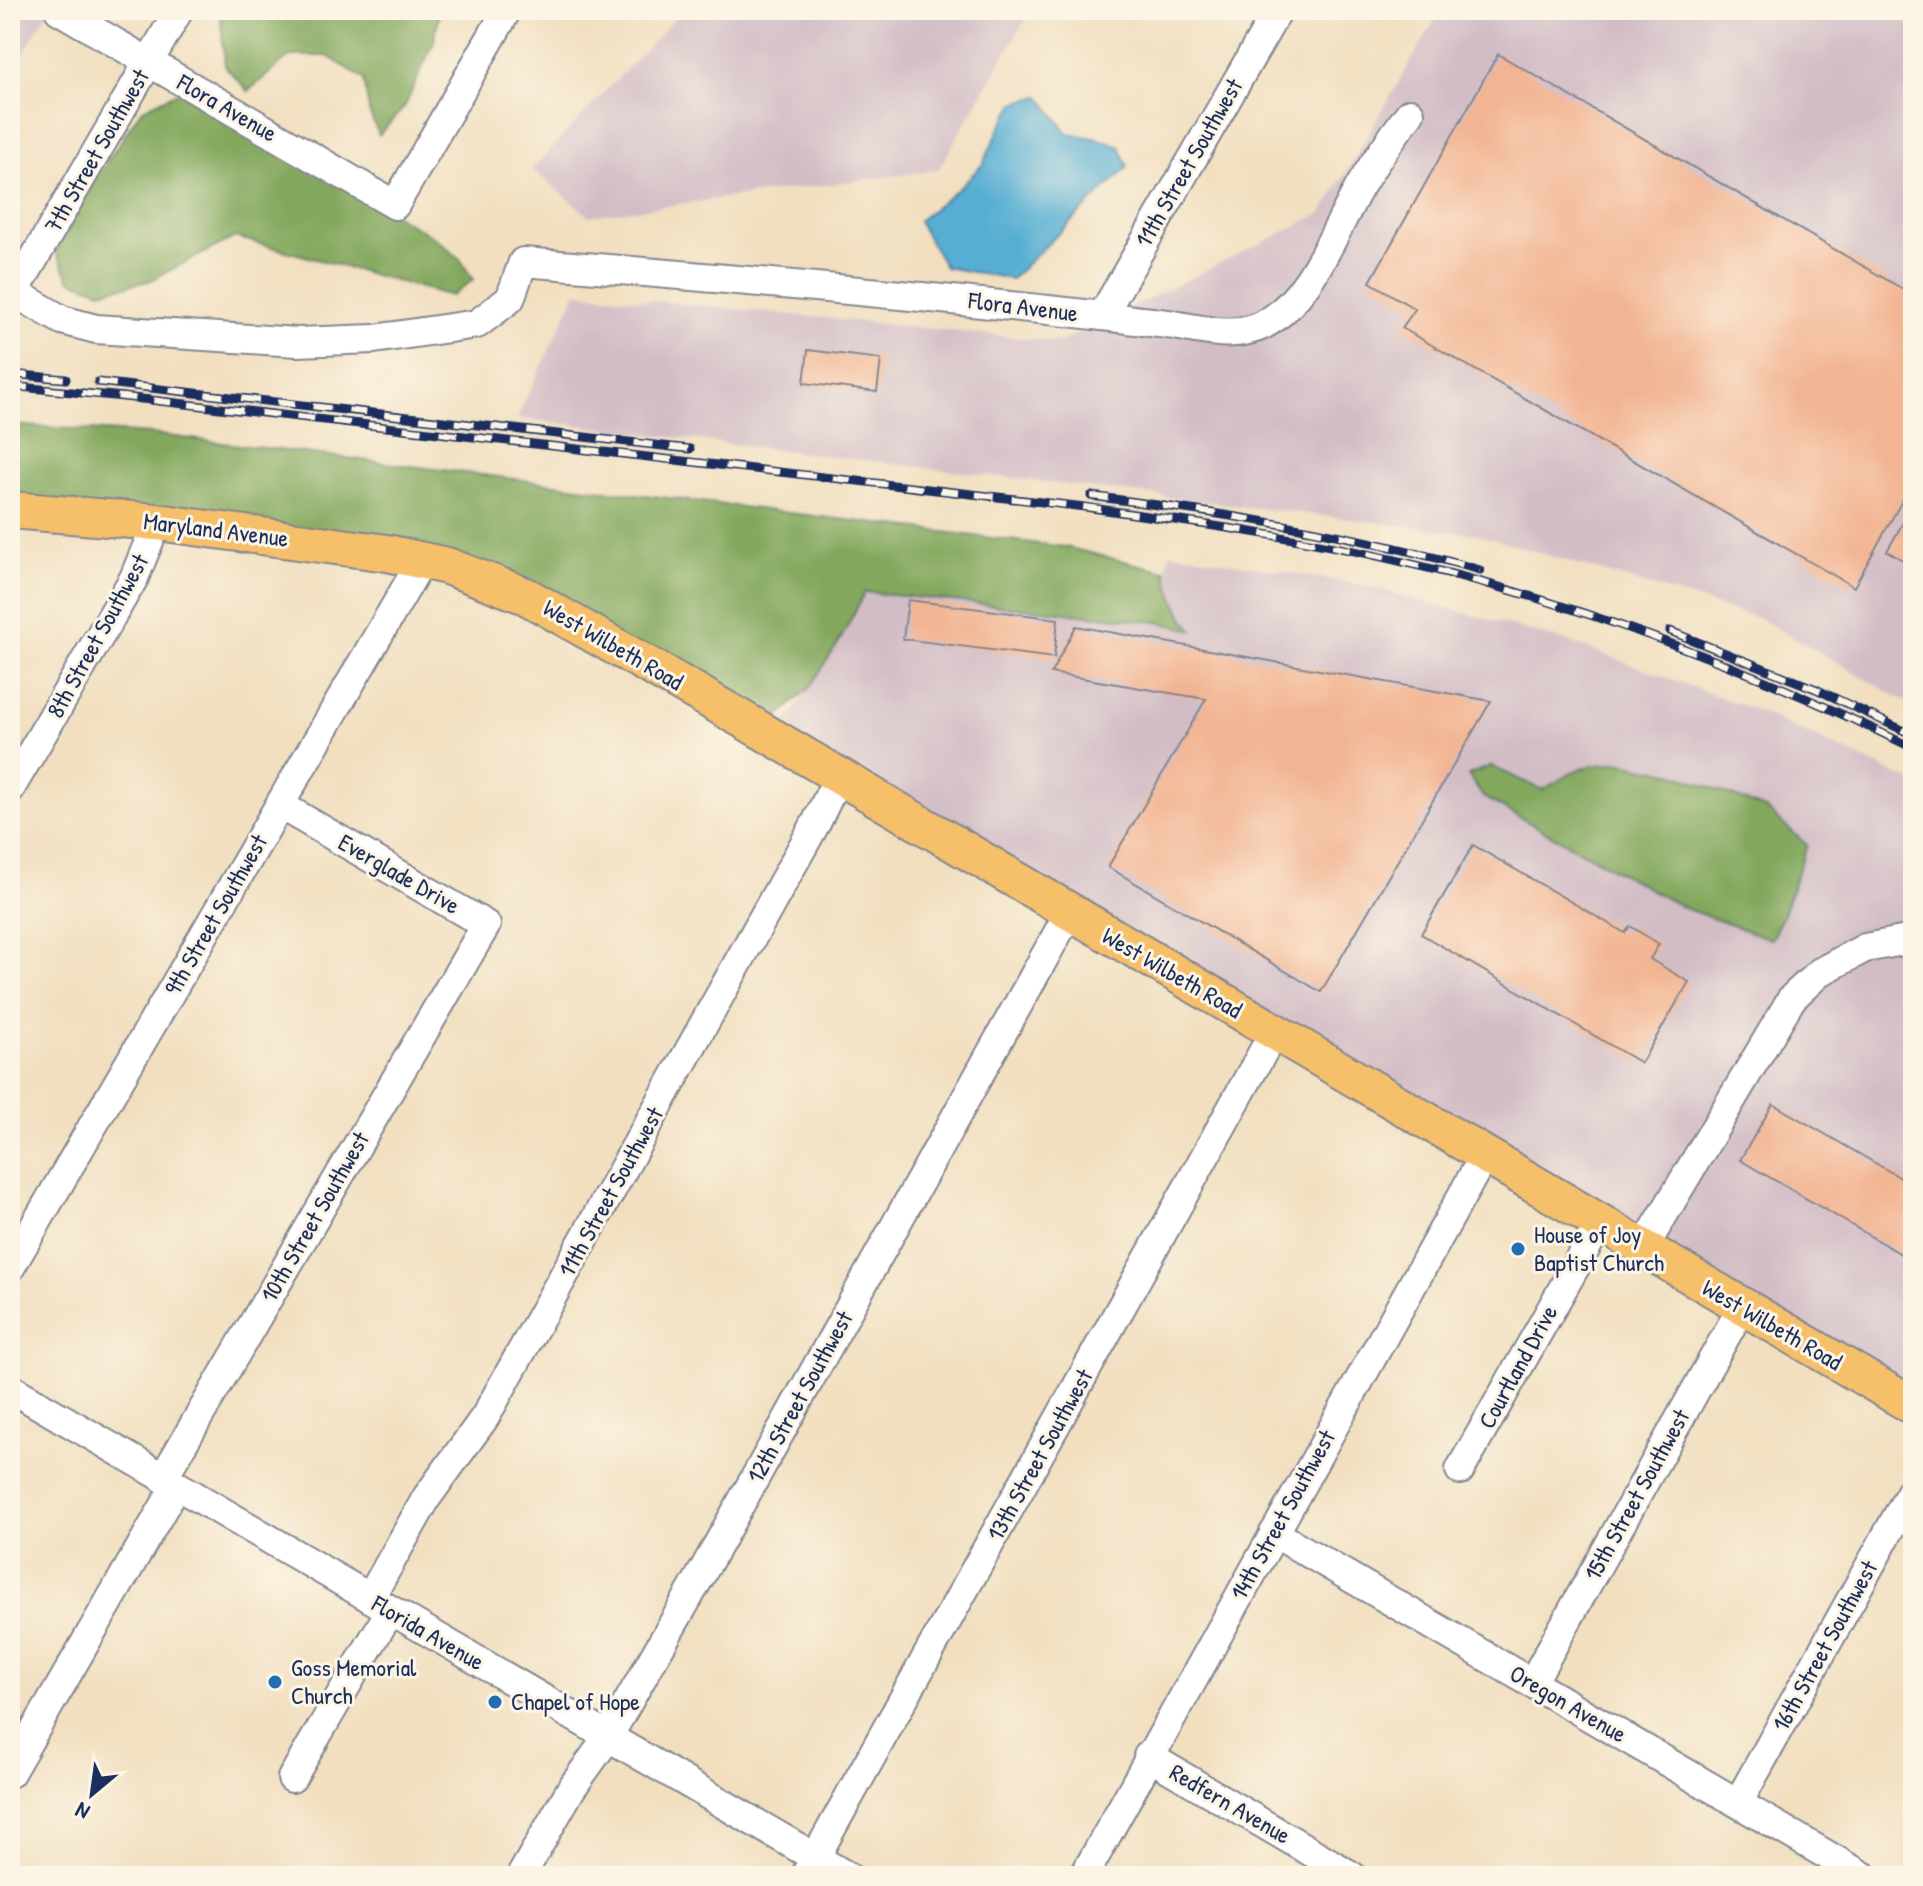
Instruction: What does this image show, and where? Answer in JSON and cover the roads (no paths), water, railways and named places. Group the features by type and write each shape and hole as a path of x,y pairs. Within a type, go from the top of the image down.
{"main road":[{"name":"Maryland Avenue","path":"10,510 157,522 387,553 421,562"},
{"name":"West Wilbeth Road","path":"421,562 459,570 526,596 1913,1406"}],"street":[{"name":"Flora Avenue","path":"59,10 395,205 507,10"},
{"name":"7th Street Southwest","path":"12,292 179,10"},
{"name":"11th Street Southwest","path":"1102,316 1278,10"},
{"name":"Flora Avenue","path":"12,292 62,320 96,329 297,342 374,339 477,324 510,299 523,262 935,297 1234,333 1246,331 1283,310 1312,274 1365,178 1410,113"},
{"name":"8th Street Southwest","path":"10,789 134,578 157,522"},
{"name":"9th Street Southwest","path":"10,1268 421,562"},
{"name":"11th Street Southwest","path":"292,1778 380,1604 427,1497 485,1417 817,821 838,777"},
{"name":"Everglade Drive","path":"280,805 486,925 467,957"},
{"name":"12th Street Southwest","path":"521,1876 571,1789 608,1737 1069,913"},
{"path":"1643,1249 1792,998 1820,972 1865,948 1913,939"},
{"name":"10th Street Southwest","path":"10,1773 169,1482 467,957"},
{"name":"13th Street Southwest","path":"810,1867 1274,1032"},
{"name":"14th Street Southwest","path":"1084,1876 1484,1156"},
{"name":"Courtland Drive","path":"1460,1470 1600,1223"},
{"name":"15th Street Southwest","path":"1532,1683 1742,1307"},
{"name":"Florida Avenue","path":"10,1388 608,1737 810,1867 847,1876"},
{"name":"16th Street Southwest","path":"1738,1803 1913,1488"},
{"name":"Oregon Avenue","path":"1274,1533 1863,1876"},
{"name":"Redfern Avenue","path":"1148,1756 1352,1876"}],"water":[{"path":"1040,96 1068,133 1119,146 1128,167 1011,279 945,267 918,221 983,164 1015,103"}],"railway":[{"path":"10,374 66,379"},
{"path":"98,382 690,449"},
{"path":"10,386 1085,507 1318,544 1462,577 1660,639 1788,690 1913,748"},
{"path":"1091,496 1287,526 1384,545 1480,570"},
{"path":"1670,631 1816,689 1913,735"}],"place":[{"name":"House of Joy Baptist Church","path":"1518,1249"},
{"name":"Goss Memorial Church","path":"275,1682"},
{"name":"Chapel of Hope","path":"495,1702"}]}
